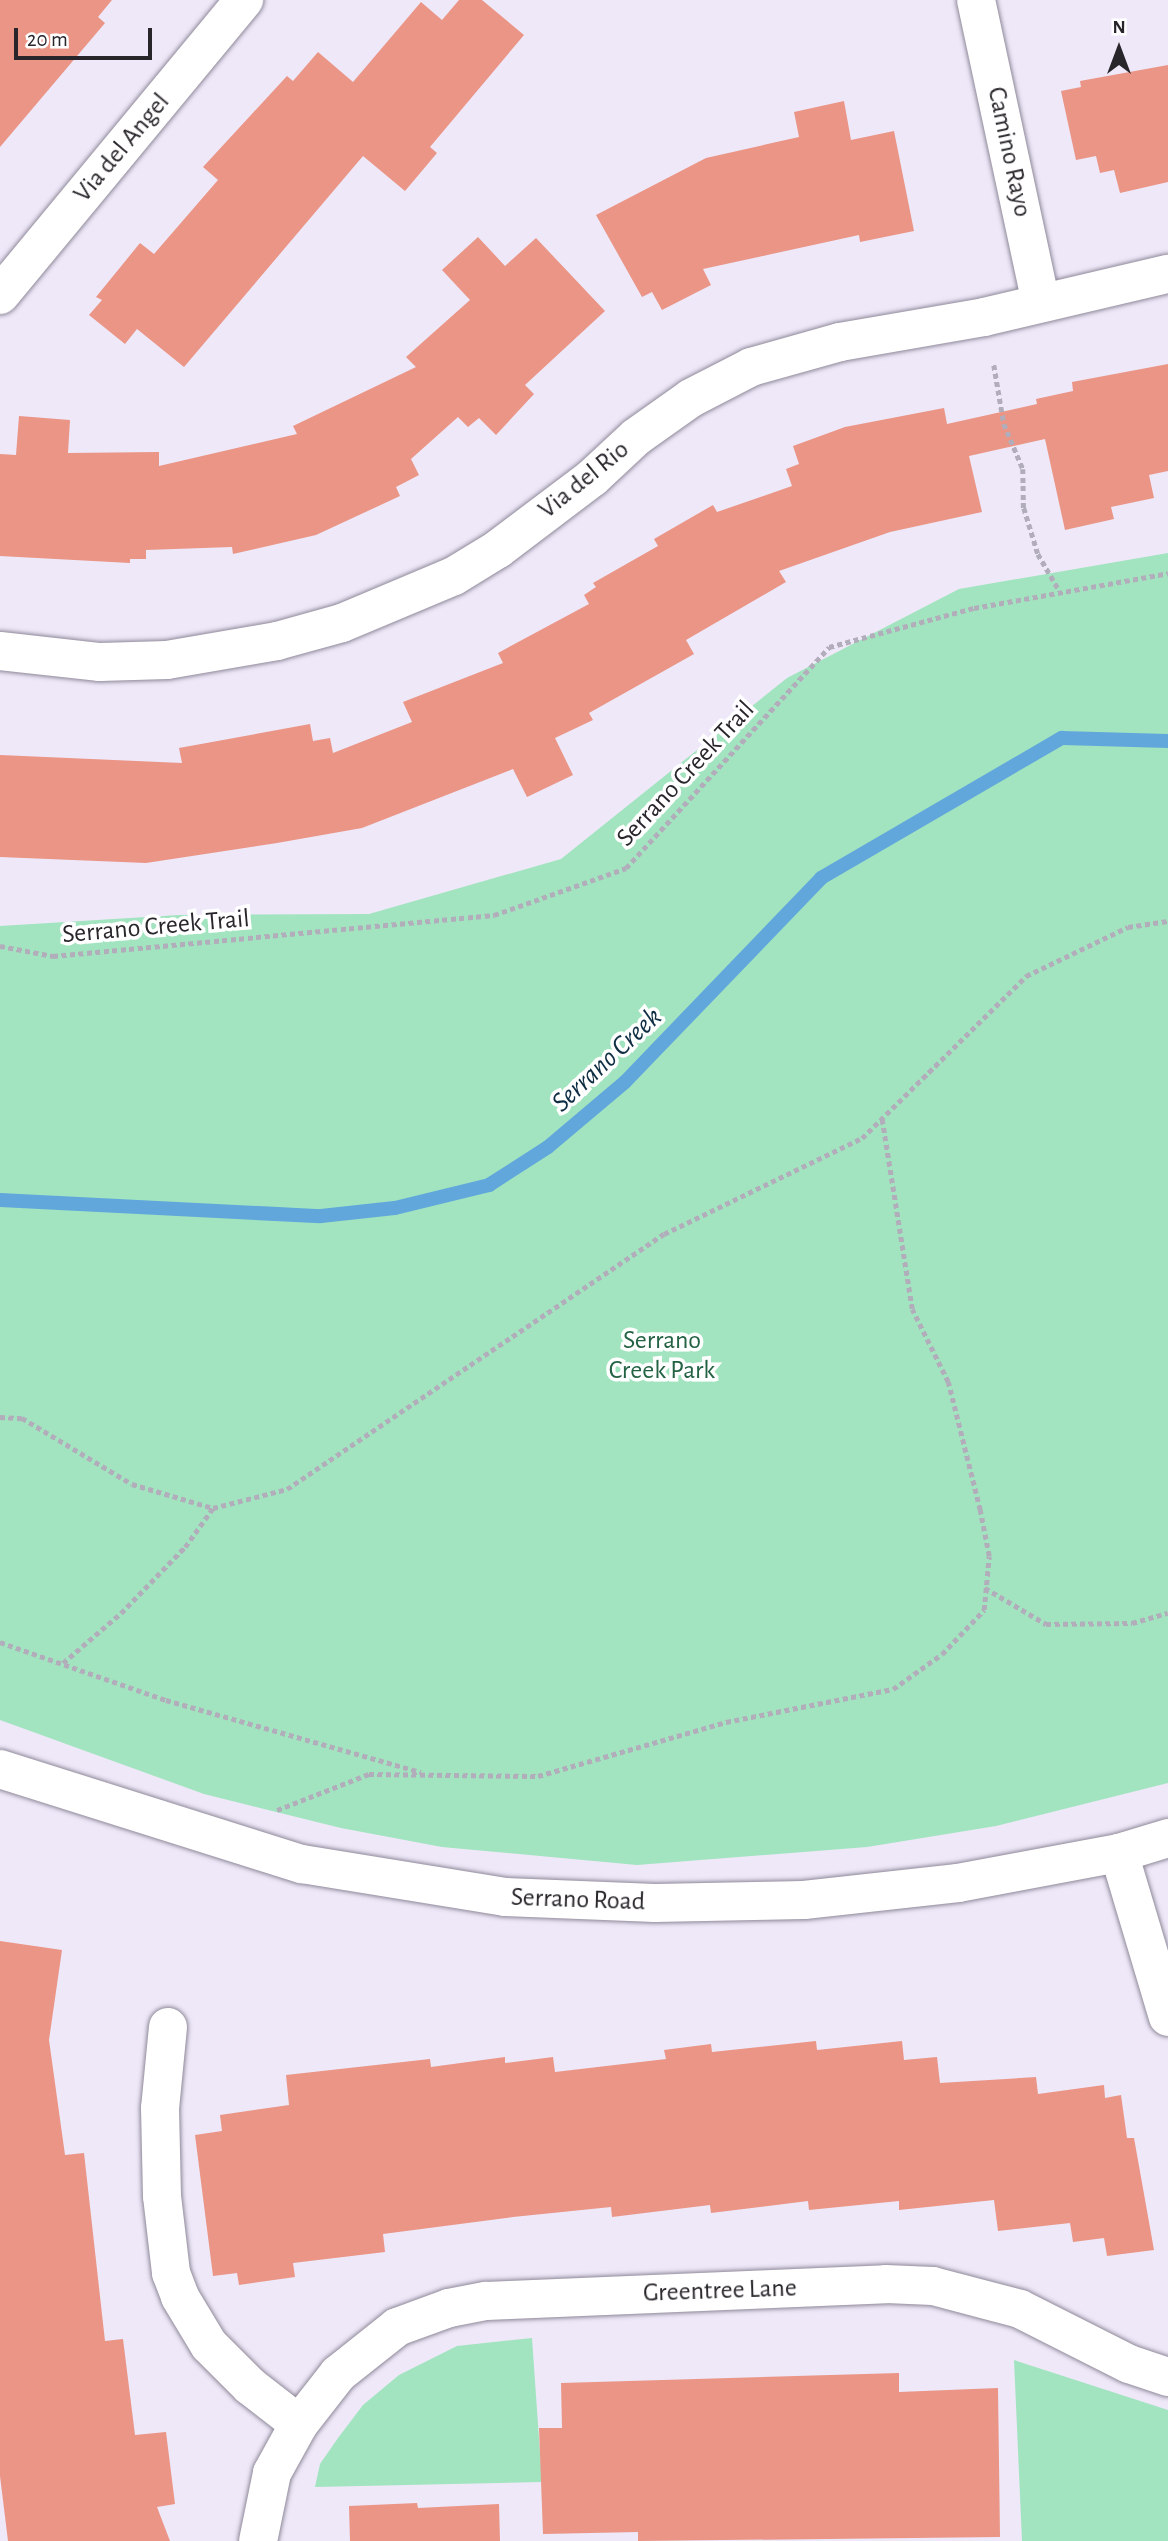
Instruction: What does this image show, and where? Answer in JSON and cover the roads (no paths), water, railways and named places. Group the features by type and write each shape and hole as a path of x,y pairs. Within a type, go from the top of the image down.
{"street":[{"name":"Via del Angel","path":"0,295 244,0"},
{"name":"Camino Rayo","path":"976,0 1041,303"},
{"name":"Via del Rio","path":"0,651 100,662 167,660 277,641 342,623 454,576 498,549 658,422 751,367 840,342 1041,303 1168,274"},
{"name":"Serrano Road","path":"0,1769 302,1864 505,1897 655,1903 804,1900 958,1883 1119,1853 1168,1838"},
{"path":"1119,1853 1168,2017"},
{"path":"168,2027 160,2108 163,2209 172,2273 180,2297 209,2345 250,2386 299,2424"},
{"name":"Greentree Lane","path":"258,2541 272,2473 299,2424 338,2374 397,2327 449,2308 486,2301 886,2284 933,2286 1020,2309 1129,2364 1168,2377"}],"waterway":[{"name":"Serrano Creek","path":"0,1200 321,1216 395,1208 489,1185 548,1147 625,1082 821,878 1062,738 1168,741"}],"park label":[{"name":"Serrano Creek Park","path":"662,1356"}]}
